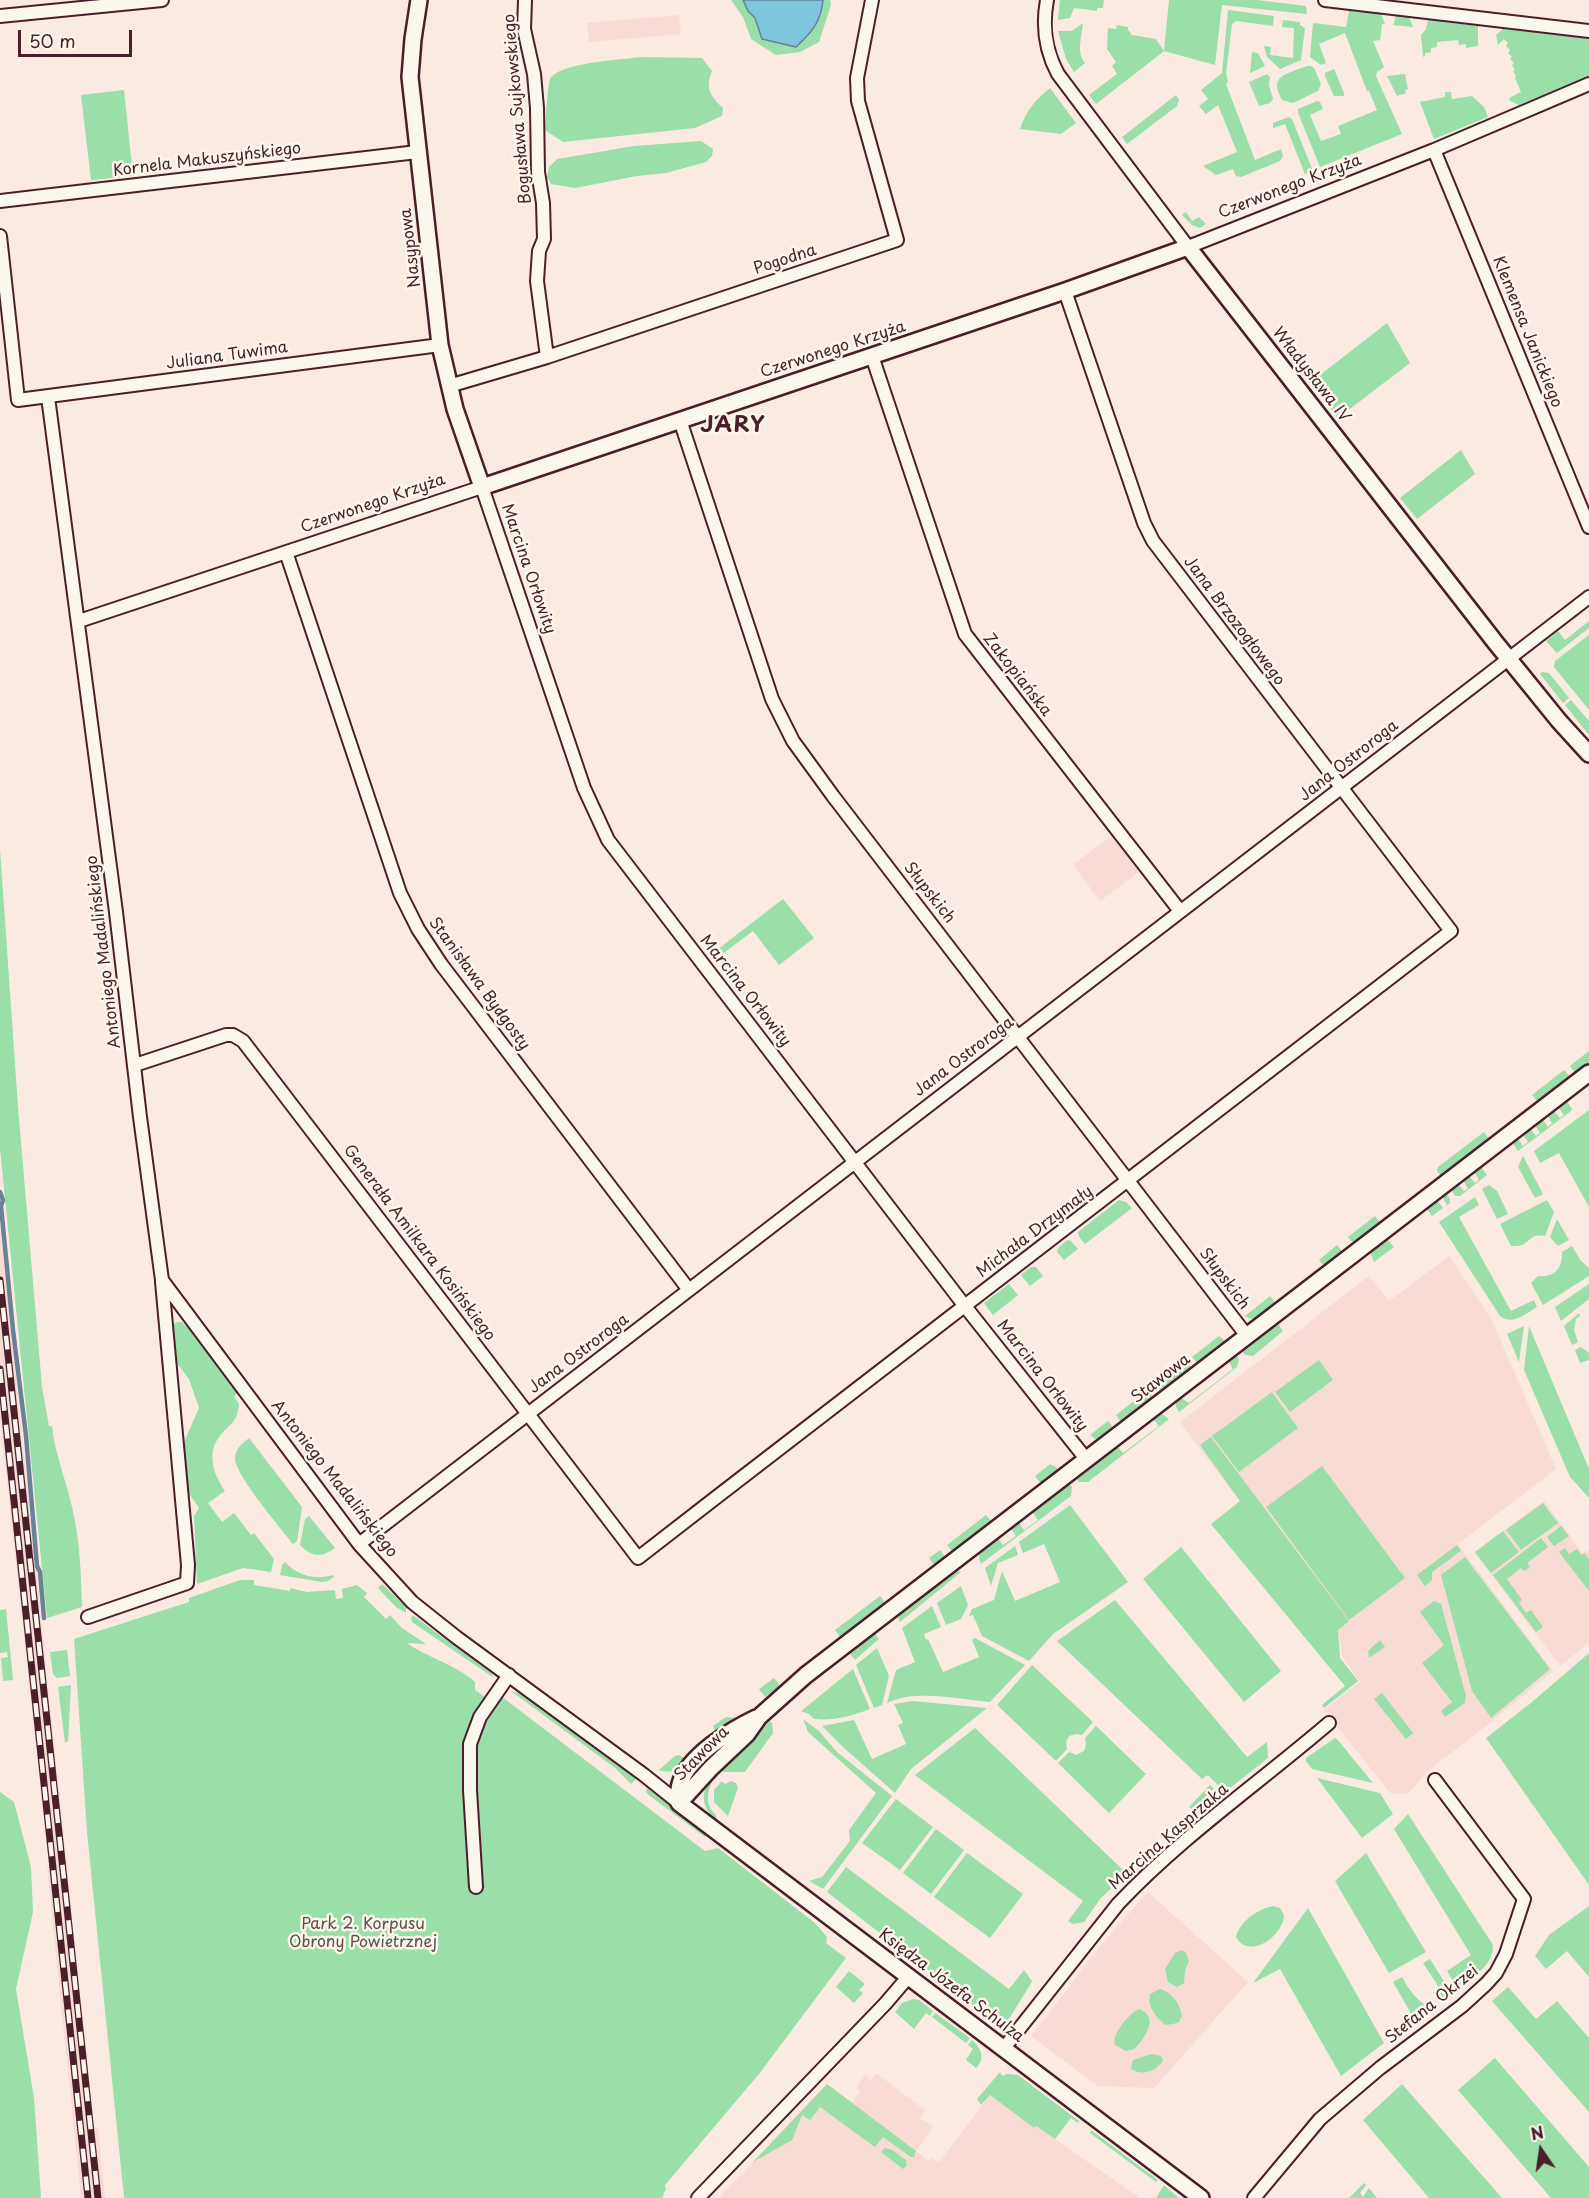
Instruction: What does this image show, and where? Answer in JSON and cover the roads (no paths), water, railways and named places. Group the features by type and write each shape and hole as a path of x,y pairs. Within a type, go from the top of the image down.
{"street":[{"path":"0,16 162,0"},
{"name":"Nasypowa","path":"417,0 410,77 440,345 448,386 482,487"},
{"name":"Bogusława Sujkowskiego","path":"525,0 524,28 534,74 538,172 543,202 544,239 539,251 537,281 547,357"},
{"name":"Pogodna","path":"448,386 547,357 897,240 858,101 857,78 872,0"},
{"name":"Władysława IV","path":"1047,0 1044,33 1050,59 1058,74 1188,247 1509,659 1589,754"},
{"path":"1325,0 1589,31"},
{"name":"Czerwonego Krzyża","path":"79,621 1065,291 1188,247 1434,150 1589,84"},
{"name":"Klemensa Janickiego","path":"1434,150 1589,527"},
{"name":"Kornela Makuszyńskiego","path":"0,201 417,152"},
{"name":"Juliana Tuwima","path":"0,236 18,400 440,345"},
{"name":"Jana Brzozogłowego","path":"1065,291 1148,533 1451,931"},
{"name":"Zakopiańska","path":"872,356 965,634 1180,911"},
{"name":"Antoniego Madalińskiego","path":"48,397 79,621 135,1065 149,1196 162,1280 188,1565 187,1582 88,1617"},
{"name":"Słupskich","path":"680,420 772,699 787,730 833,796 1247,1336"},
{"name":"Marcina Orłowity","path":"482,487 584,788 608,840 964,1305 1086,1459"},
{"name":"Stanisława Bydgosty","path":"286,552 400,893 418,929 480,1017 689,1290"},
{"name":"Jana Ostroroga","path":"359,1544 1589,597"},
{"name":"Michała Drzymały","path":"638,1558 964,1305 1130,1182 1451,931"},
{"name":"Generała Amilkara Kosińskiego","path":"135,1065 226,1035 233,1035 243,1041 638,1558"},
{"name":"Stawowa","path":"679,1803 678,1790 681,1780 699,1756 735,1729 759,1717 806,1675 1589,1073"},
{"name":"Antoniego Madalińskiego","path":"162,1280 359,1544 419,1609 679,1803"},
{"path":"476,1887 470,1790 470,1744 480,1717 509,1675"},
{"name":"Marcina Kasprzaka","path":"1004,2048 1133,1888 1189,1838 1329,1724"},
{"name":"Stefana Okrzei","path":"1254,2198 1320,2119 1380,2068 1462,2006 1496,1973 1506,1954 1524,1899 1435,1780"},
{"name":"Księdza Józefa Schulza","path":"679,1803 1201,2198"},
{"path":"698,2198 885,2004 909,1976"}],"water":[{"path":"743,0 823,0 815,26 796,47 762,39 755,18 748,11"}],"waterway":[{"path":"0,1192 3,1200 1,1206 13,1330 44,1618"}],"railway":[{"path":"0,1280 98,2198"},
{"path":"0,1369 88,2198"}],"district":[{"name":"JARY","path":"733,426"}],"park label":[{"name":"Park 2. Korpusu Obrony Powietrznej","path":"363,1934"}]}
